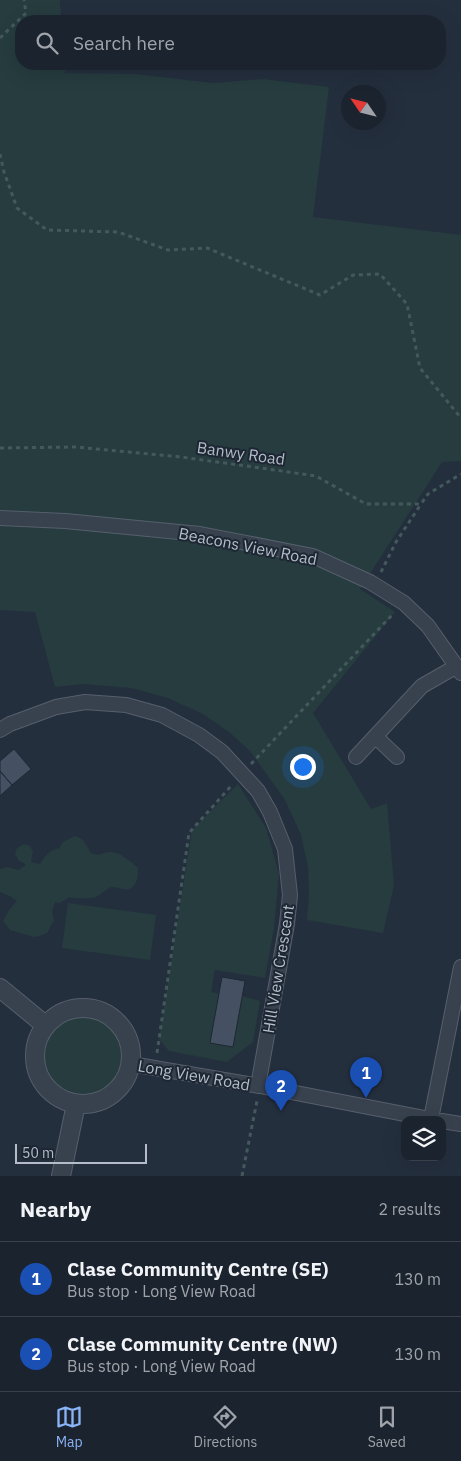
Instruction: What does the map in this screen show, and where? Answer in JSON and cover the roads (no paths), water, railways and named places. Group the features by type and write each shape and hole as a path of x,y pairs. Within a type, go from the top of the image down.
{"street":[{"name":"Beacons View Road","path":"0,518 65,520 200,534 313,556 374,584 404,602 428,626 459,669 422,686 356,757"},
{"name":"Hill View Crescent","path":"0,730 10,724 56,706 85,702 126,705 162,715 199,735 222,752 258,791 270,812 285,849 290,896 288,924 259,1086"},
{"path":"376,736 396,757"},
{"path":"437,1116 461,966"},
{"path":"0,988 45,1025"},
{"path":"83,1008 96,1009 111,1016 125,1032 130,1045 131,1064 127,1077 115,1092 98,1102 76,1104 61,1100 48,1090 36,1071 35,1049 45,1025 62,1012 83,1008"},
{"name":"Long View Road","path":"131,1064 415,1116"},
{"path":"61,1176 76,1104"},
{"name":"Long View Road","path":"446,1122 461,1124"}],"place":[{"name":"Clase Community Centre (SE)","path":"366,1098"},
{"name":"Clase Community Centre (NW)","path":"281,1111"}]}
